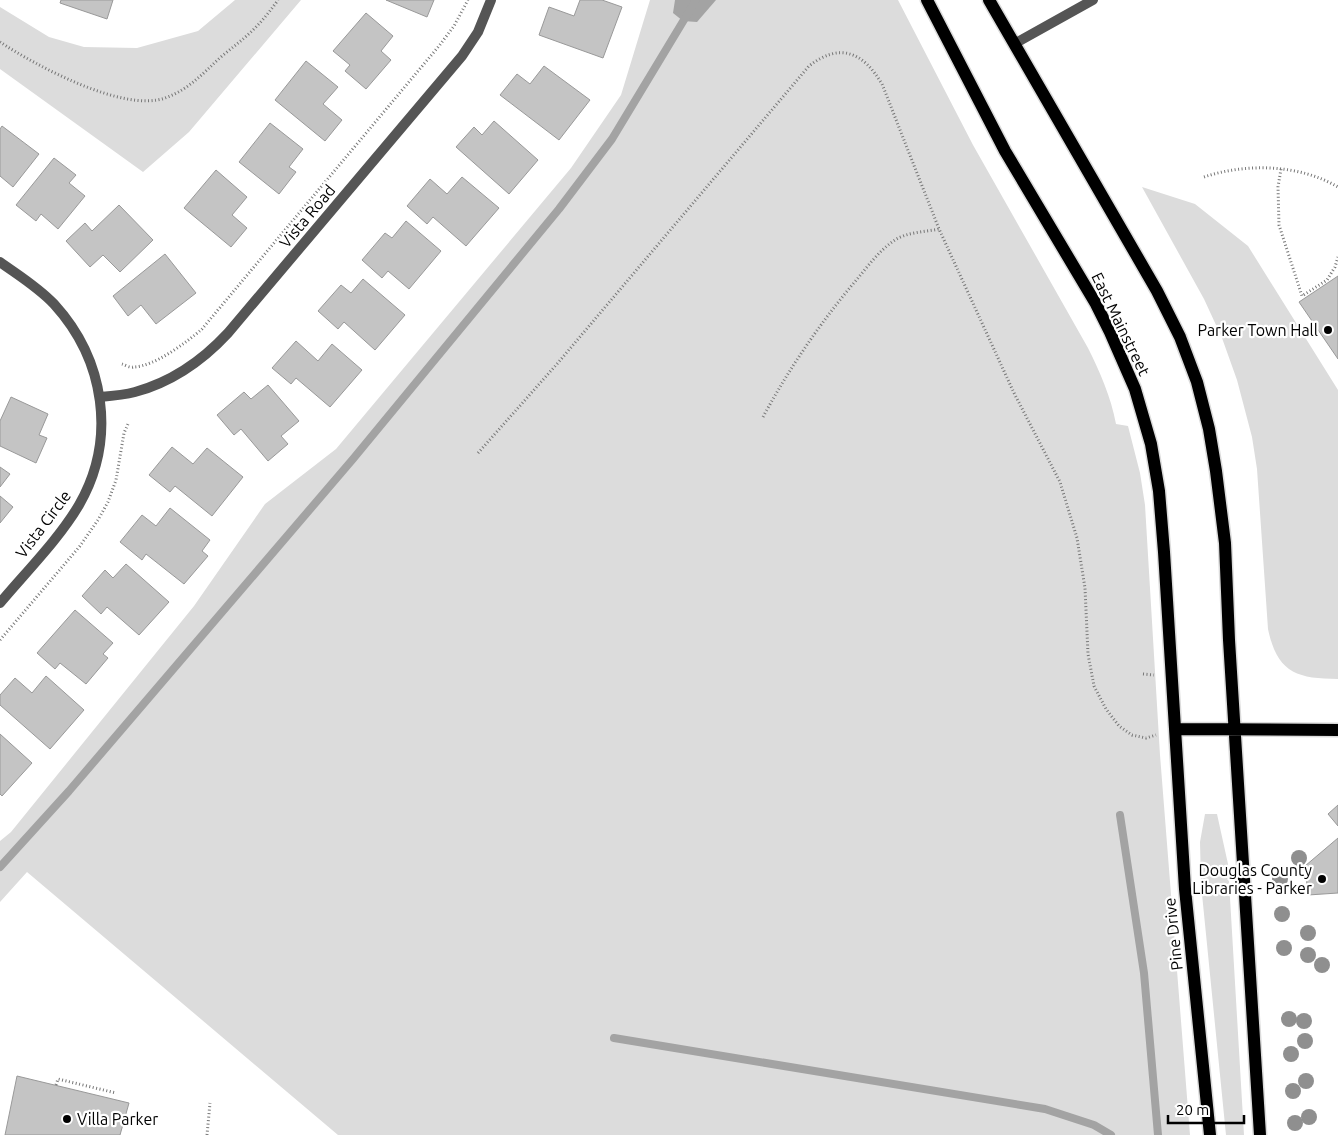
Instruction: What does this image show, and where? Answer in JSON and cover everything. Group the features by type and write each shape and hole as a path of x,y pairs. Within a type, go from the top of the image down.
{"main road":[{"name":"East Mainstreet","path":"927,0 1005,151 1096,304 1135,389 1151,444 1159,491 1175,729"},
{"path":"989,0 1157,291 1180,337 1196,382 1212,446 1225,542 1260,1135"},
{"path":"1175,729 1338,730"},
{"name":"Pine Drive","path":"1175,729 1185,889 1210,1135"}],"street":[{"name":"Vista Road","path":"100,397 135,392 153,386 183,372 208,354 234,326 462,56 478,32 491,0"},
{"path":"1014,44 1093,0"},
{"name":"Vista Circle","path":"0,262 44,295 64,316 84,347 95,375 102,418 99,447 92,474 82,499 65,526 0,603"}],"path":[{"path":"0,42 24,57 83,85 116,97 138,102 152,101 180,92 193,84 212,65 253,31 278,0"},
{"path":"122,364 133,368 159,359 202,329 439,46 454,26 468,0"},
{"path":"478,453 557,364 809,66 819,58 830,53 840,52 863,60 873,69 882,84 939,229 1014,393 1060,482 1077,538 1085,588 1088,654 1094,686 1106,710 1119,726 1132,735 1146,738 1175,729"},
{"path":"1204,177 1237,169 1289,169 1315,176 1338,188"},
{"path":"1281,169 1278,187 1280,225 1302,296 1327,280 1338,257"},
{"path":"763,417 782,382 808,342 838,302 881,251 897,239 911,234 939,229"},
{"path":"1144,674 1155,675"},
{"path":"56,1086 58,1079 116,1093"},
{"path":"207,1135 210,1103"}],"shaded area":[{"path":"235,0 301,0 189,132 143,172 0,69 0,7 49,37 84,47 137,48 198,31"},
{"path":"650,0 898,0 973,145 1088,348 1105,385 1116,424 1128,426 1140,473 1145,505 1160,755 1190,1135 338,1135 27,872 0,902 0,841 11,832 194,606 265,504 336,449 571,168 621,95"},
{"path":"675,0 716,0 697,22 683,21 673,13"},
{"path":"1142,187 1195,204 1248,246 1338,390 1338,679 1323,679 1300,675 1283,664 1272,643 1268,629 1257,469 1252,437 1237,380 1222,338 1204,299"},
{"path":"1205,814 1217,814 1228,864 1244,1135 1226,1135 1201,884 1200,842"}],"building":[{"path":"61,0 113,0 107,19 60,3"},
{"path":"386,0 434,0 427,17"},
{"path":"580,0 602,0 622,7 603,58 539,35 549,7 574,16"},
{"path":"366,13 393,36 381,51 391,60 366,89 345,71 350,65 333,51"},
{"path":"306,61 338,87 323,104 342,120 325,141 275,100"},
{"path":"544,66 590,100 559,140 500,95 517,74 530,84"},
{"path":"494,121 538,160 509,194 456,147 474,127 482,135"},
{"path":"270,123 303,149 289,167 296,172 279,194 239,162"},
{"path":"2,126 39,154 13,187 0,176 0,129"},
{"path":"54,158 76,175 69,183 85,196 58,229 41,214 36,221 16,205"},
{"path":"216,170 247,197 232,215 247,228 231,247 184,208"},
{"path":"462,177 499,208 466,246 433,217 427,224 407,206 430,179 447,194"},
{"path":"119,205 153,240 120,272 103,255 90,267 66,241 85,223 92,231"},
{"path":"406,221 441,251 409,289 388,271 382,278 362,260 385,233 392,238"},
{"path":"165,254 196,293 156,324 141,305 128,316 113,296"},
{"name":"Parker Town Hall","path":"1338,276 1338,359 1299,302"},
{"path":"363,279 405,315 375,350 344,322 338,329 318,311 341,285 351,293"},
{"path":"296,341 318,361 332,344 362,370 330,407 296,378 291,384 272,368"},
{"path":"268,385 299,421 281,436 288,444 268,461 241,429 234,435 217,415 244,392 251,399"},
{"path":"11,397 48,414 39,435 47,438 36,463 0,446 0,421"},
{"path":"172,447 193,464 207,448 243,477 212,516 175,486 170,492 149,475"},
{"path":"0,467 10,474 0,487"},
{"path":"0,496 13,507 0,523"},
{"path":"170,508 210,540 202,551 208,556 184,584 146,554 142,560 120,542 142,515 156,526"},
{"path":"126,564 169,602 139,635 107,607 101,614 82,596 105,570 113,578"},
{"path":"75,610 113,643 103,654 108,658 86,684 60,663 55,669 37,653"},
{"path":"46,676 84,710 50,749 0,705 0,695 15,678 32,693"},
{"path":"0,734 32,763 2,796 0,794"},
{"name":"Douglas County Libraries - Parker","path":"1338,805 1338,826 1328,814"},
{"name":"Douglas County Libraries - Parker","path":"1338,838 1338,893 1308,895 1305,866"},
{"name":"Villa Parker","path":"17,1076 129,1103 120,1135 5,1135"}],"waterway":[{"path":"0,867 69,791 353,459 559,209 612,139 696,0"},
{"path":"1120,815 1144,973 1158,1135"},
{"path":"614,1038 1045,1109 1094,1125 1111,1135"}],"place":[{"name":"Parker Town Hall","path":"1328,330"},
{"name":"Douglas County Libraries - Parker","path":"1322,879"},
{"name":"Villa Parker","path":"67,1119"}]}
